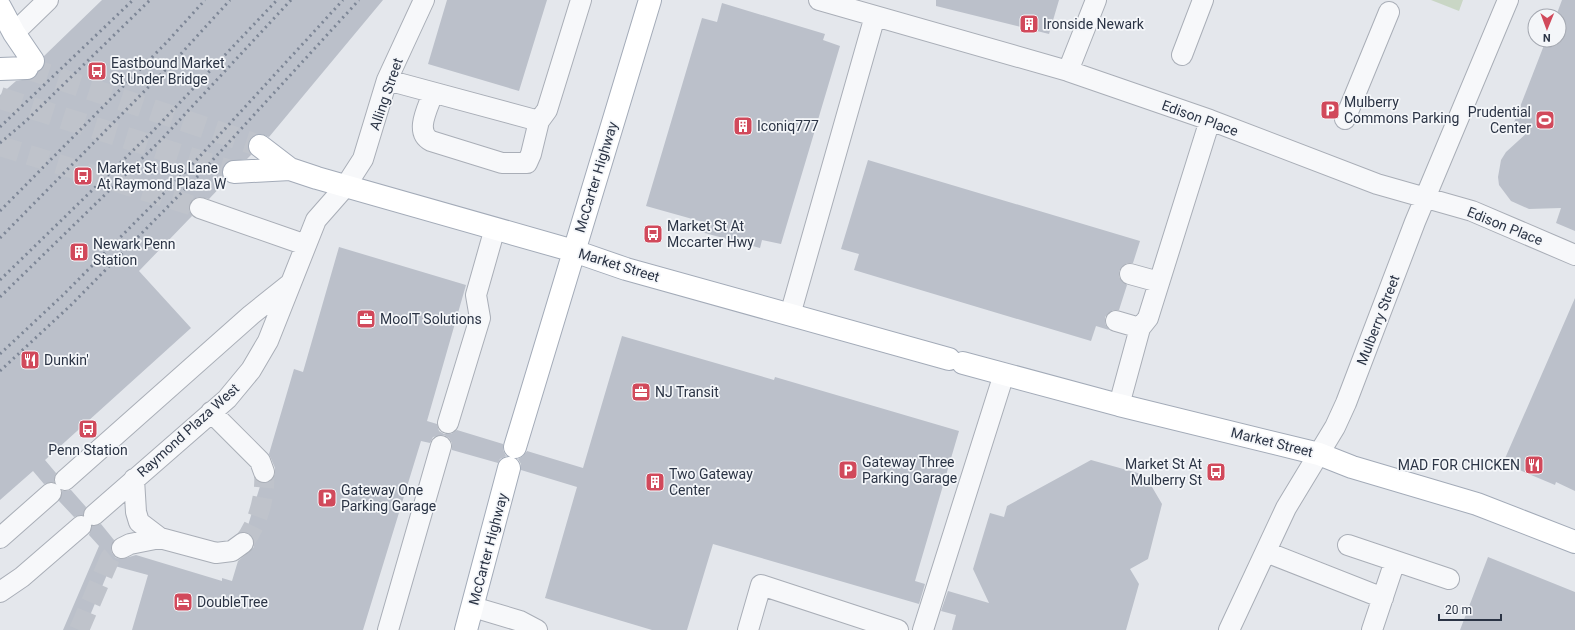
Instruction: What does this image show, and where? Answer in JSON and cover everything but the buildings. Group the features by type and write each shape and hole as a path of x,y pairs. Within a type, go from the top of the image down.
{"main road":[{"name":"McCarter Highway","path":"515,447 650,0"},
{"path":"0,7 7,39 30,65 0,69"},
{"name":"Market Street","path":"260,146 290,169 345,187 495,228 626,268 956,361 1119,405 1319,454 1352,467 1478,504 1575,542"},
{"name":"Market Street","path":"234,172 290,169"},
{"name":"McCarter Highway","path":"466,630 509,468"}],"street":[{"path":"7,39 48,0"},
{"name":"Alling Street","path":"345,187 358,169 367,148 387,80 424,0"},
{"path":"433,93 423,121 422,132 424,138 502,163 527,163 531,154 539,121 547,110 581,0"},
{"name":"Edison Place","path":"819,0 1068,71 1210,120 1377,184 1472,211 1575,255"},
{"path":"1068,71 1096,0"},
{"path":"1182,55 1203,0"},
{"name":"Mulberry Street","path":"1229,630 1286,508 1319,454 1346,403 1426,198 1508,0"},
{"path":"1345,119 1388,12"},
{"path":"790,315 814,235 875,16"},
{"path":"387,80 539,121"},
{"path":"1119,405 1140,328 1148,318 1210,120"},
{"name":"Raymond Plaza West","path":"0,592 22,577 227,399 251,370 268,341 316,220 345,187"},
{"path":"200,208 306,245"},
{"path":"448,424 480,318 476,296 495,228"},
{"path":"1130,274 1159,282"},
{"path":"0,538 251,315 293,281"},
{"path":"1116,321 1140,328"},
{"path":"923,630 1004,374"},
{"path":"211,412 260,461 264,472"},
{"path":"388,630 441,446"},
{"path":"134,479 136,512 139,522 160,538 216,553 232,551 243,543"},
{"path":"122,548 130,544 160,538"},
{"path":"1348,545 1449,579"},
{"path":"1266,552 1382,598"},
{"path":"1372,630 1395,561"},
{"path":"748,630 761,585 898,630"},
{"path":"473,607 520,621 537,630"}],"green space":[{"path":"1431,0 1463,0 1459,11"}],"tunnel":[{"path":"27,68 260,146"},
{"path":"0,98 234,172"},
{"path":"0,146 200,208"},
{"path":"243,543 253,528 260,509 264,490 264,472"},
{"path":"79,630 110,558 122,548"}],"railway":[{"path":"0,127 133,0"},
{"path":"0,143 27,120 150,0"},
{"path":"0,211 166,43 205,0"},
{"path":"0,238 178,57 230,0"},
{"path":"0,280 153,131 277,0"},
{"path":"0,297 161,140 291,0"},
{"path":"0,354 62,296 190,167 343,0"},
{"path":"0,371 71,305 199,175 359,0"}],"place":[{"name":"Ironside Newark","path":"1029,24"},
{"name":"Eastbound Market St Under Bridge","path":"97,71"},
{"name":"Mulberry Commons Parking","path":"1330,110"},
{"name":"Prudential Center","path":"1545,120"},
{"name":"Iconiq777","path":"743,126"},
{"name":"Market St Bus Lane At Raymond Plaza W","path":"83,176"},
{"name":"Market St At Mccarter Hwy","path":"653,234"},
{"name":"Newark Penn Station","path":"79,252"},
{"name":"MooIT Solutions","path":"366,319"},
{"name":"Dunkin'","path":"30,360"},
{"name":"NJ Transit","path":"641,392"},
{"name":"Penn Station","path":"88,429"},
{"name":"MAD FOR CHICKEN","path":"1534,465"},
{"name":"Gateway Three Parking Garage","path":"848,470"},
{"name":"Market St At Mulberry St","path":"1216,472"},
{"name":"Two Gateway Center","path":"655,482"},
{"name":"Gateway One Parking Garage","path":"327,498"},
{"name":"DoubleTree","path":"183,602"}]}
